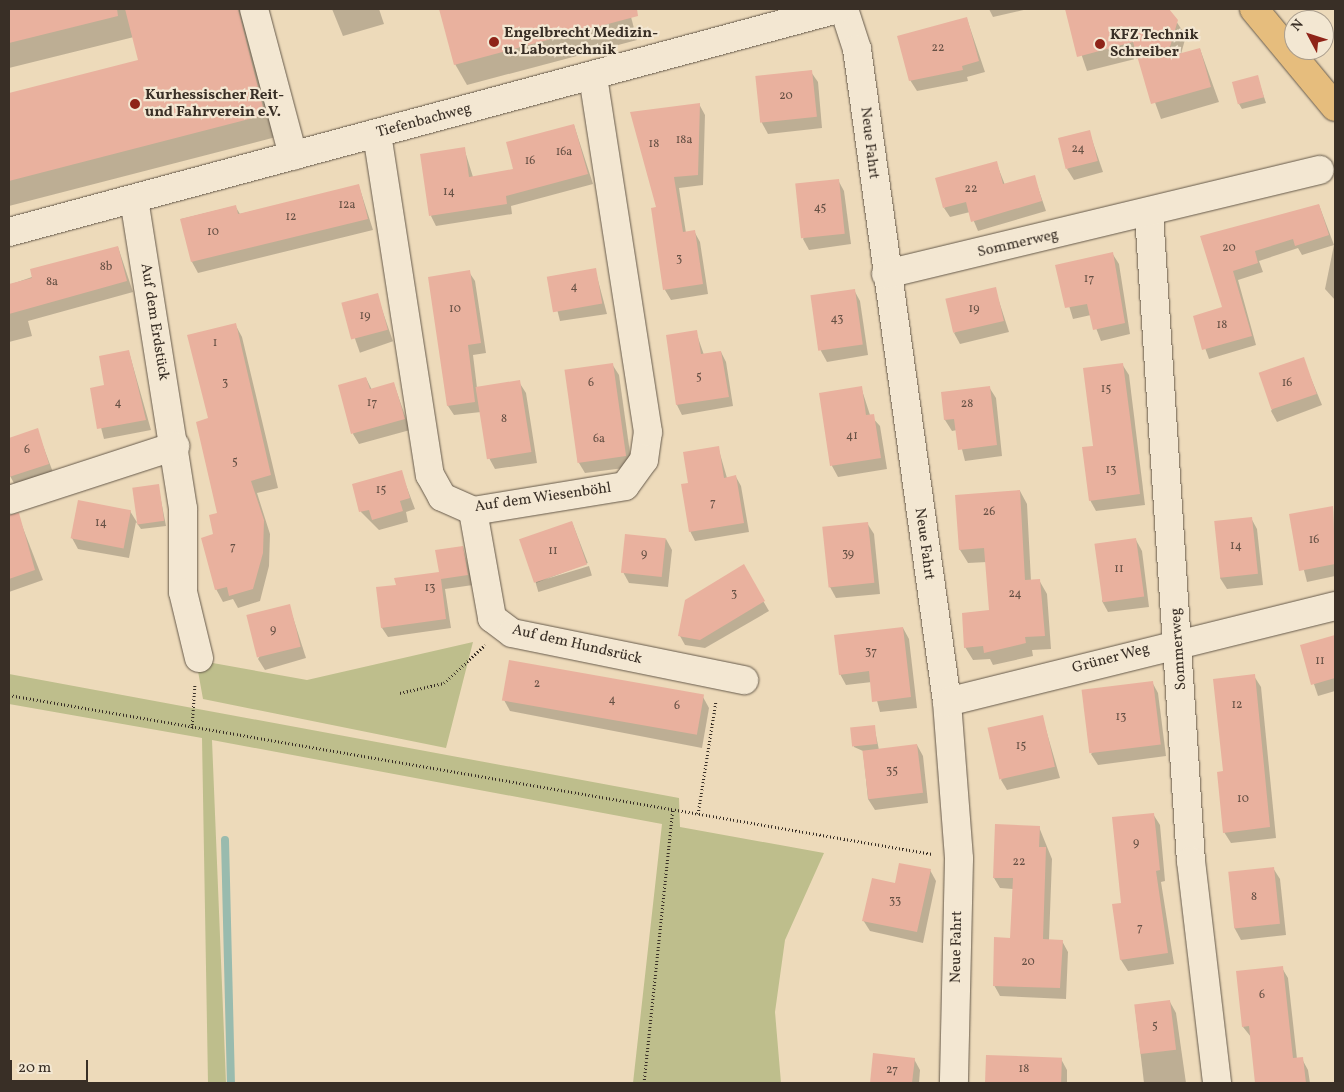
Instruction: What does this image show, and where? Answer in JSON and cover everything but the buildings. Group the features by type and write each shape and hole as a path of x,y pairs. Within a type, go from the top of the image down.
{"main road":[{"path":"1254,9 1335,107"}],"street":[{"path":"254,9 293,156"},
{"name":"Tiefenbachweg","path":"9,232 838,9"},
{"name":"Neue Fahrt","path":"844,9 858,49 886,274 947,702 960,859 954,1083"},
{"name":"Auf dem Wiesenböhl","path":"377,134 430,475 442,497 473,511 625,486 644,460 648,432 592,76"},
{"name":"Sommerweg","path":"886,274 1149,214 1320,170"},
{"name":"Auf dem Erdstück","path":"134,199 175,446 182,509 183,592 199,658"},
{"name":"Sommerweg","path":"1149,214 1191,861 1217,1083"},
{"path":"9,500 175,446"},
{"name":"Auf dem Hundsrück","path":"473,511 492,618 512,633 732,678"},
{"name":"Grüner Weg","path":"947,702 1178,642 1335,606"}],"path":[{"path":"400,693 444,683 502,626"},
{"path":"192,728 199,658"},
{"path":"698,814 732,678"},
{"path":"9,695 960,859"},
{"path":"644,1083 673,809"}],"green space":[{"path":"473,642 446,748 203,699 196,660 307,680"},
{"path":"9,674 679,798 680,827 824,853 785,940 775,1012 781,1083 633,1083 662,824 212,740 226,1083 208,1083 202,738 9,704"}],"waterway":[{"path":"225,840 231,1083"}],"place":[{"name":"Engelbrecht Medizin- u. Labortechnik","path":"494,42"},
{"name":"KFZ Technik Schreiber","path":"1100,44"},
{"name":"Kurhessischer Reit- und Fahrverein e.V.","path":"135,104"}]}
